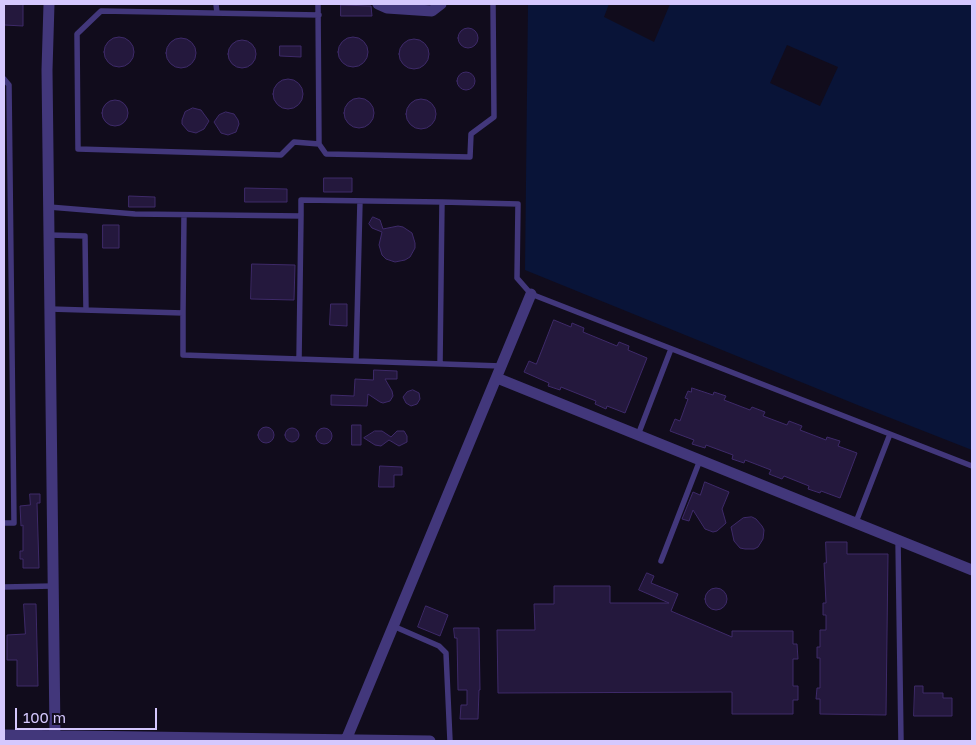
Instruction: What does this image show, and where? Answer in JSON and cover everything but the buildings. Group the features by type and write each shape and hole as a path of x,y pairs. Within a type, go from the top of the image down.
{"street":[{"path":"49,4 47,70 55,734"},
{"path":"378,4 387,8 432,11 441,4"},
{"path":"346,740 531,294"},
{"path":"497,378 972,570"},
{"path":"4,735 55,734 430,741"}],"lane":[{"path":"123,4 123,11"},
{"path":"216,4 217,13"},
{"path":"318,4 319,144 326,154 470,157 471,134 494,117 493,4"},
{"path":"319,15 101,11 77,34 78,149 281,154 294,142 319,144"},
{"path":"4,79 9,85 14,522 4,523"},
{"path":"299,359 301,200 518,204 518,278 531,294 972,466"},
{"path":"356,361 360,201"},
{"path":"440,364 442,202"},
{"path":"49,207 135,214 301,216"},
{"path":"184,215 183,354 502,366"},
{"path":"49,235 85,236 86,310"},
{"path":"4,256 11,256"},
{"path":"50,309 183,313"},
{"path":"638,435 671,349"},
{"path":"856,522 890,434"},
{"path":"661,561 700,460"},
{"path":"898,540 901,741"},
{"path":"4,587 53,586"},
{"path":"393,626 440,646 446,653 450,741"}],"water":[{"path":"528,4 609,4 604,17 654,42 670,4 972,4 972,450 525,270","holes":["787,45 838,67 820,106 770,83"]}]}
